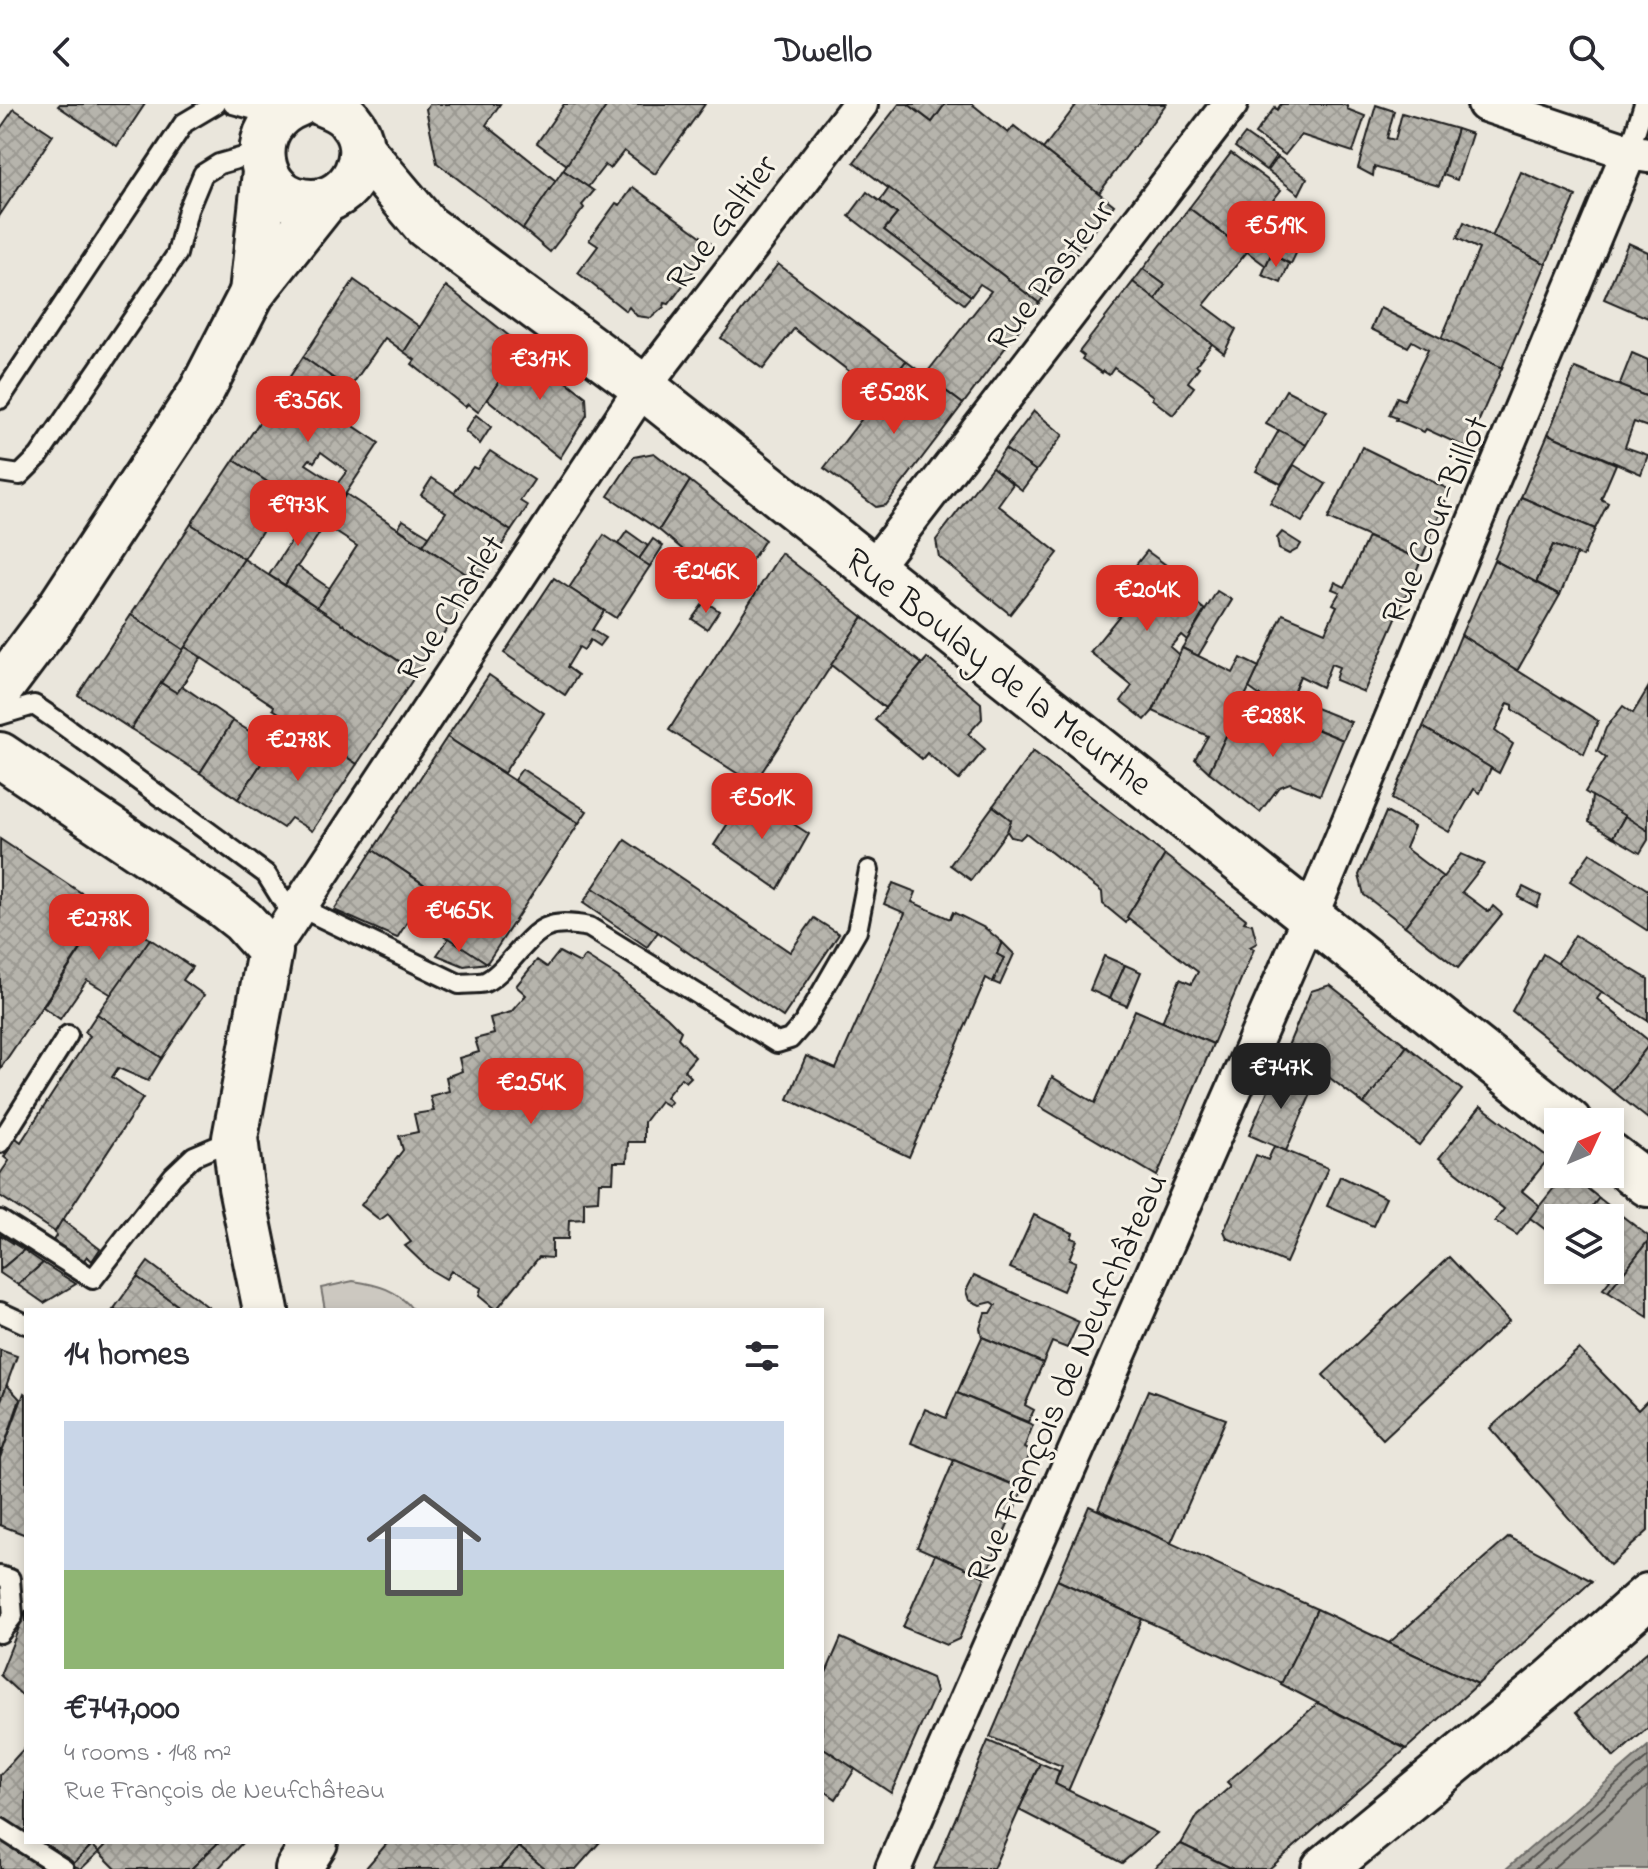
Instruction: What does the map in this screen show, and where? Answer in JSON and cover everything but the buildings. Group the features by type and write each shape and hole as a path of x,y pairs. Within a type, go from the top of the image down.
{"main road":[{"name":"Rue Boulay de la Meurthe","path":"426,226 364,129 338,110 287,123 273,184 297,200 334,196 426,226 643,387 1551,1108"},
{"path":"252,293 287,123"},
{"path":"0,689 48,625 200,394 252,293 334,196 353,180 360,166 364,129"},
{"path":"0,755 243,921 287,925 235,1138 241,1187 266,1308"},
{"path":"1624,1166 1648,1184"},
{"path":"1324,1869 1552,1681 1648,1596"},
{"path":"298,1869 314,1844"}],"street":[{"name":"Rue Galtier","path":"643,387 860,104"},
{"name":"Rue Pasteur","path":"872,569 1230,104"},
{"path":"1485,104 1639,154"},
{"name":"Rue Cour-Billot","path":"1310,916 1639,154"},
{"name":"Rue Charlet","path":"287,925 643,387"},
{"name":"Rue François de Neufchâteau","path":"893,1869 1310,916"}],"lane":[{"path":"0,399 184,123 216,104"},
{"path":"233,104 287,123"},
{"name":"Rue Cour-Billot","path":"1639,154 1644,104"},
{"path":"0,472 20,475 39,456 177,254 188,210 203,174 287,123"},
{"path":"0,715 34,705 45,712 266,874 287,925 459,984 483,982 498,973 533,936 549,926 565,922 589,927 777,1043 790,1039 804,1023 857,931 869,870"},
{"path":"0,1143 68,1035"},
{"path":"0,1220 93,1279 173,1176 194,1156 235,1138"},
{"path":"0,1312 24,1323"},
{"path":"0,1576 10,1579 13,1616 0,1633"},
{"path":"0,1828 24,1843"},
{"path":"25,1844 64,1869"}],"shaded area":[{"path":"353,1281 371,1284 400,1297 411,1308 325,1308 321,1288"}],"water":[{"path":"1648,1746 1648,1869 1506,1869"}]}
